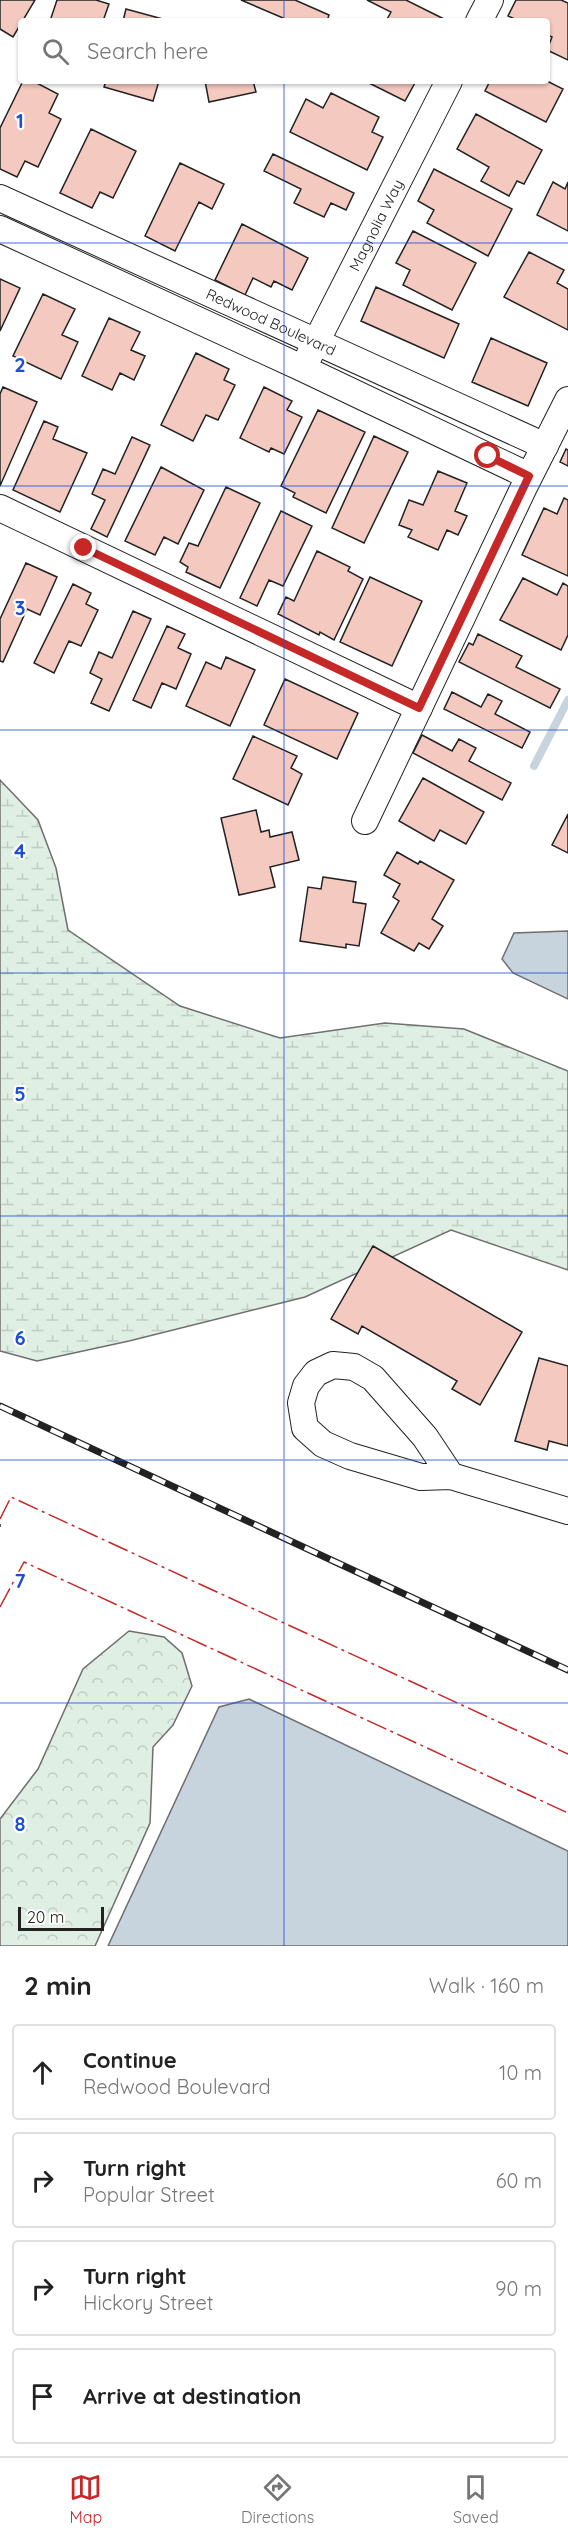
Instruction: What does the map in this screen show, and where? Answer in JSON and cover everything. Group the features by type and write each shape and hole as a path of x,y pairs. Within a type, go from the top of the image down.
{"street":[{"path":"481,18 490,0"},
{"name":"Magnolia Way","path":"302,368 447,84"},
{"name":"Redwood Boulevard","path":"0,198 544,446"},
{"name":"Redwood Boulevard","path":"0,230 302,368 529,476"},
{"path":"365,821 529,476 568,400"},
{"path":"0,508 419,708"},
{"path":"451,1476 424,1437 373,1378 354,1367 333,1365 316,1373 306,1386 301,1403 305,1428 322,1444 350,1456 421,1477 451,1476 568,1511"}],"green space":[{"path":"0,780 38,820 56,868 68,930 180,1006 280,1038 385,1023 464,1029 568,1071 568,1270 451,1230 305,1297 129,1341 37,1361 0,1351"},
{"path":"129,1631 164,1637 182,1653 192,1686 173,1725 153,1747 150,1823 95,1946 0,1946 0,1819 38,1769 83,1669"}],"shaded area":[{"path":"568,931 568,999 513,973 502,959 514,933"},
{"path":"249,1699 568,1851 568,1946 108,1946 219,1707"}],"building":[{"path":"0,0 35,0 24,18 18,18 18,29 13,37 0,29"},
{"path":"57,0 96,0 109,4 104,18 51,18"},
{"path":"241,0 295,0 329,15 328,18 283,18"},
{"path":"367,0 406,0 442,18 388,18 391,12"},
{"path":"516,0 561,0 568,3 568,60 550,51 552,37 550,36 550,18 508,16"},
{"path":"126,9 159,18 124,18"},
{"path":"550,82 563,89 546,122 485,91 488,84"},
{"path":"22,84 39,84 58,94 49,113 61,119 38,167 25,161 17,177 0,169 0,128"},
{"path":"105,84 158,84 153,101 104,87"},
{"path":"206,84 254,84 256,92 209,102"},
{"path":"371,84 414,84 405,101"},
{"path":"331,93 379,117 372,132 383,137 367,170 290,132 306,99 323,108"},
{"path":"476,114 542,150 524,184 517,181 509,196 481,181 489,167 457,149"},
{"path":"91,129 136,151 113,198 100,192 92,208 60,193"},
{"path":"273,154 354,193 346,210 331,203 324,217 294,203 301,189 264,171"},
{"path":"180,163 224,184 212,209 199,202 175,251 145,236"},
{"path":"434,169 512,209 488,256 427,223 434,210 418,201"},
{"path":"553,182 565,189 568,182 568,231 537,215"},
{"path":"242,224 308,258 292,290 274,281 271,287 253,278 245,295 215,280"},
{"path":"413,231 476,263 452,310 403,285 410,270 396,263"},
{"path":"529,252 564,270 557,283 568,289 568,330 504,297"},
{"path":"0,279 20,288 0,331"},
{"path":"376,287 459,324 444,358 361,321"},
{"path":"43,294 75,309 62,335 78,342 61,379 13,356"},
{"path":"109,318 140,332 131,350 145,356 134,380 120,373 112,390 82,376"},
{"path":"491,338 547,363 528,406 472,382"},
{"path":"196,353 229,369 224,380 235,385 218,420 206,415 193,441 161,425"},
{"path":"3,387 37,402 0,486 0,394"},
{"path":"264,387 292,401 287,410 302,417 284,454 271,448 269,452 240,438"},
{"path":"318,410 365,432 326,513 293,497 295,493 281,486"},
{"path":"44,421 58,427 53,439 87,453 60,512 13,490"},
{"path":"374,436 408,452 364,543 332,528"},
{"path":"132,437 150,445 107,537 91,529 105,500 92,494 103,469 115,474"},
{"path":"566,449 568,450 568,466 560,462"},
{"path":"161,467 204,490 178,544 164,537 155,555 125,541"},
{"path":"438,471 467,483 455,511 467,516 458,535 447,530 438,550 408,537 412,530 399,525 409,500 423,505"},
{"path":"226,487 260,503 220,588 186,572 188,567 180,562 189,543 198,546"},
{"path":"564,498 568,500 568,576 522,555 544,508 557,514"},
{"path":"281,511 312,526 283,586 269,580 257,606 240,598"},
{"path":"317,551 350,567 348,571 363,579 334,640 278,614 286,597 294,601"},
{"path":"26,563 57,577 40,615 27,609 3,662 0,661 0,619"},
{"path":"370,577 422,601 392,666 340,642"},
{"path":"523,578 557,595 563,583 568,586 568,635 561,650 500,620"},
{"path":"73,584 91,593 86,604 98,610 81,646 69,641 54,673 34,663"},
{"path":"133,611 151,619 109,711 91,703 102,679 90,673 99,652 112,658"},
{"path":"167,626 185,634 178,648 191,654 176,689 162,683 151,708 133,700"},
{"path":"478,634 522,656 516,667 560,689 550,708 459,662 469,643 473,645"},
{"path":"226,657 255,670 230,726 186,706 206,662 221,669"},
{"path":"285,679 358,713 337,759 264,725"},
{"path":"452,692 481,707 488,694 502,701 495,714 530,732 522,748 444,709"},
{"path":"422,735 452,751 459,739 476,748 469,761 511,783 502,800 413,753"},
{"path":"253,736 297,756 291,768 302,774 288,805 233,779"},
{"path":"423,778 484,812 466,844 440,830 434,841 399,821"},
{"path":"256,810 261,832 269,830 270,837 292,832 299,860 270,867 275,887 239,895 221,818"},
{"path":"568,814 568,853 552,845"},
{"path":"397,852 418,864 420,861 454,880 432,919 443,926 429,949 419,943 414,951 381,933 399,901 393,897 400,884 384,875"},
{"path":"323,877 356,882 353,902 366,904 359,946 346,944 346,948 300,941 308,887 321,889"},
{"path":"373,1246 522,1332 480,1405 452,1389 457,1381 362,1326 358,1334 331,1319"},
{"path":"539,1358 568,1366 568,1446 549,1441 547,1450 515,1441"}],"waterway":[{"path":"534,766 568,700"}],"railway":[{"path":"0,1406 568,1670"}],"power":[{"path":"0,1519 11,1497 568,1754"},
{"path":"0,1607 24,1562 568,1813"}],"route":[{"path":"84,548 419,708 529,476 488,456"}]}
